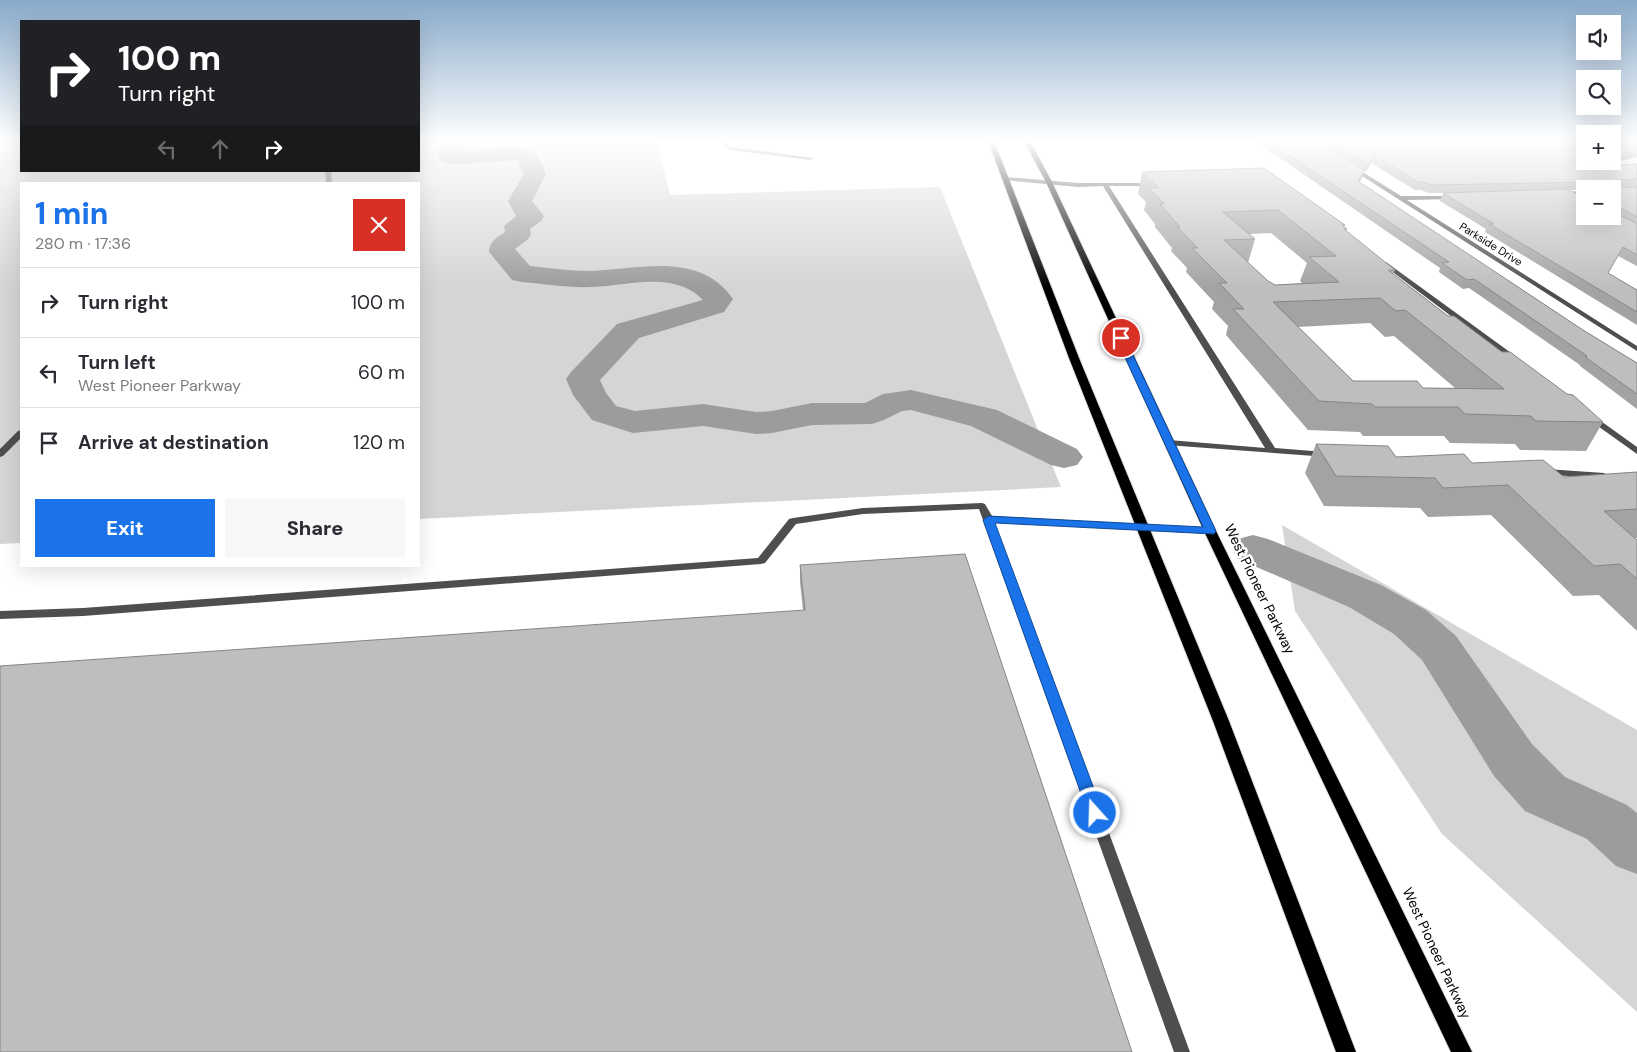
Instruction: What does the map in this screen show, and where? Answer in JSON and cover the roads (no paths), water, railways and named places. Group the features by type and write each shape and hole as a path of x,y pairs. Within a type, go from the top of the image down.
{"main road":[{"path":"1010,190 1141,527 1221,721 1346,1052"},
{"name":"West Pioneer Parkway","path":"1053,190 1210,531 1462,1052"}],"street":[{"path":"1109,190 1272,451"},
{"name":"Parkside Drive","path":"1388,190 1637,349"},
{"path":"1554,194 1576,193"},
{"path":"1563,194 1576,200"},
{"path":"1400,198 1458,197"},
{"path":"1376,257 1518,363"},
{"path":"1582,410 1637,451"},
{"path":"0,454 20,434"},
{"path":"1169,443 1331,455"},
{"path":"1538,471 1617,478"},
{"path":"0,615 83,612 761,561 793,521 863,512 982,506 1182,1052"},
{"path":"988,520 1210,531"}],"waterway":[{"path":"526,190 520,201 525,211 532,216 517,226 518,235 502,246 502,252 522,274 591,279 641,274 675,275 691,279 706,287 718,299 714,306 628,331 583,379 590,395 604,413 633,422 703,415 756,423 772,422 812,414 872,413 895,401 911,400 984,418 1064,457"},
{"path":"1253,549 1365,596 1410,622 1439,648 1513,760 1545,794 1607,822 1637,848"}]}
